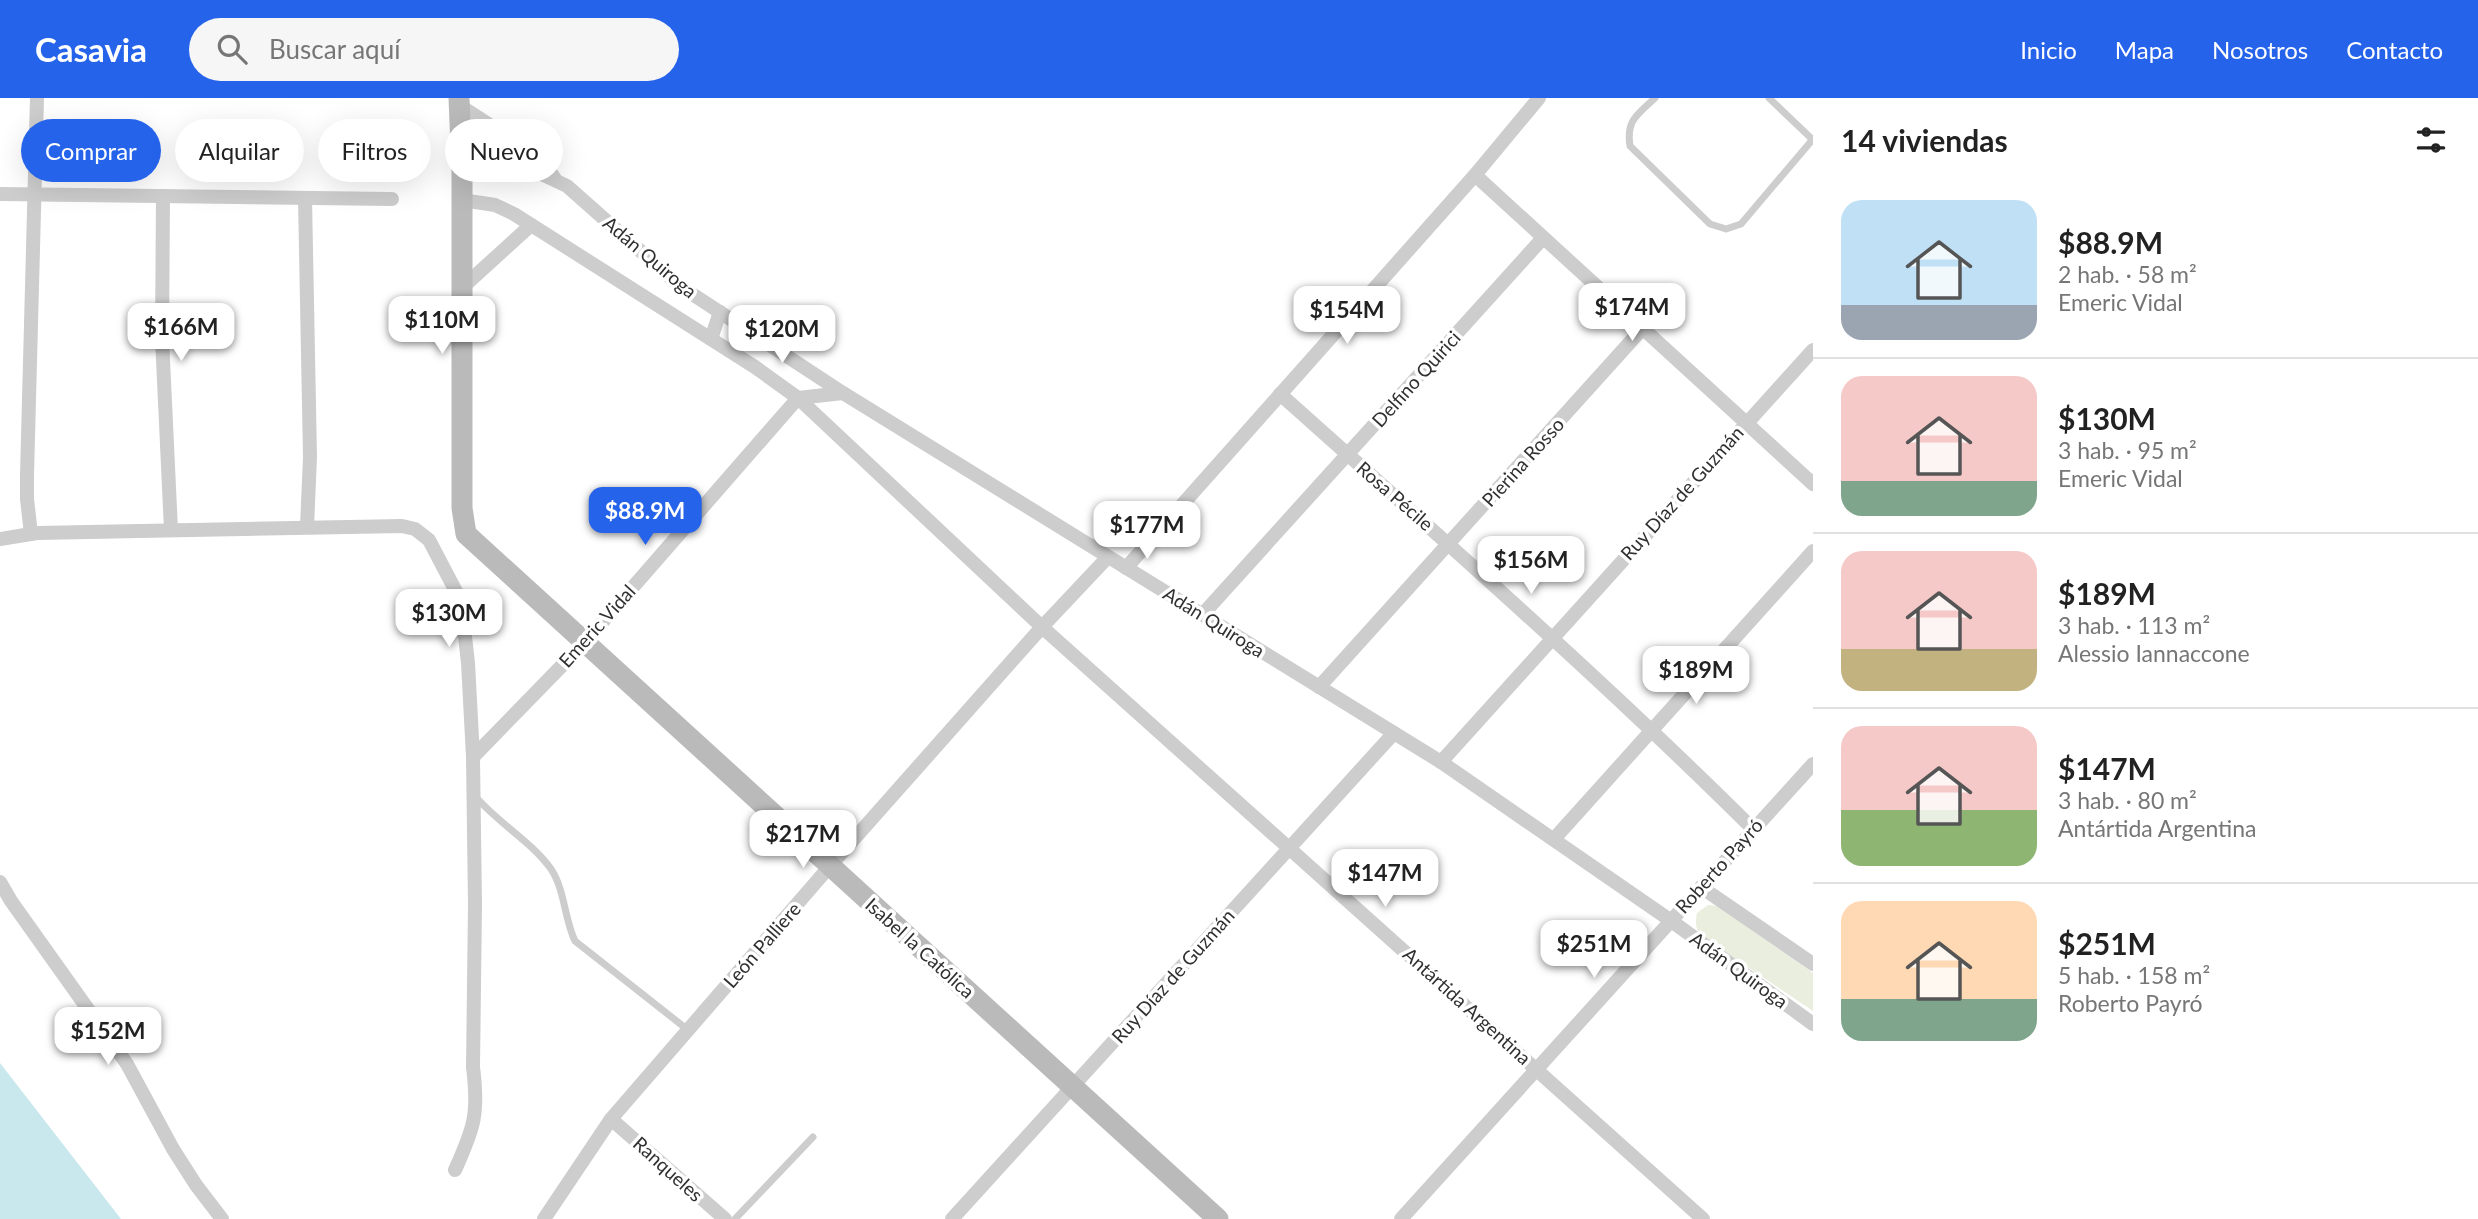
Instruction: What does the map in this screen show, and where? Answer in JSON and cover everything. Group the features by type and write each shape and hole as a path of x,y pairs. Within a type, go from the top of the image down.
{"main road":[{"path":"462,182 463,287"},
{"name":"Isabel la Católica","path":"463,287 462,508 466,534 1218,1219"}],"street":[{"path":"31,534 27,475 37,98"},
{"path":"1126,568 1475,175 1539,98"},
{"path":"459,102 484,119"},
{"path":"1475,175 1813,484"},
{"name":"Adán Quiroga","path":"560,182 680,285 720,312 843,393 1107,558 1203,614 1441,762 1670,920 1813,1024"},
{"path":"0,194 392,199"},
{"path":"163,196 162,338 172,530"},
{"path":"305,198 310,457 307,527"},
{"name":"Adán Quiroga","path":"462,200 495,205 531,225 711,339 798,398 1042,627"},
{"path":"463,287 531,225"},
{"name":"Delfino Quirici","path":"1203,614 1543,238"},
{"path":"711,339 720,312"},
{"name":"Pierina Rosso","path":"1319,687 1642,329"},
{"name":"Ruy Díaz de Guzmán","path":"1441,762 1813,350"},
{"path":"798,398 843,393"},
{"name":"Rosa Pécile","path":"1280,394 1450,544 1652,729 1753,829"},
{"name":"Emeric Vidal","path":"473,757 585,642 798,398"},
{"path":"0,538 31,534 402,526 415,529 429,540 461,601 468,663 473,757 475,1115 472,1132 455,1170"},
{"path":"1553,839 1813,551"},
{"name":"León Palliere","path":"544,1219 611,1119 830,866 1042,627 1107,558"},
{"name":"Antártida Argentina","path":"1042,627 1703,1219"},
{"name":"Ruy Díaz de Guzmán","path":"953,1219 1394,733"},
{"name":"Roberto Payró","path":"1401,1219 1813,764"},
{"path":"0,882 127,1064 173,1149 222,1219"},
{"path":"1701,887 1813,964"},
{"name":"Ranqueles","path":"611,1119 724,1219"}],"lane":[{"path":"1654,98 1631,120 1628,133 1630,146 1710,223 1726,229 1741,225 1813,140 1769,98"},
{"path":"474,793 492,815 539,855 551,870 557,882 569,930 575,941 688,1030"},
{"path":"735,1219 813,1137"}],"green space":[{"path":"1708,905 1717,906 1813,973 1813,1011 1703,937 1697,929 1696,917 1697,913"}],"water":[{"path":"0,1063 121,1219 0,1219"}]}
